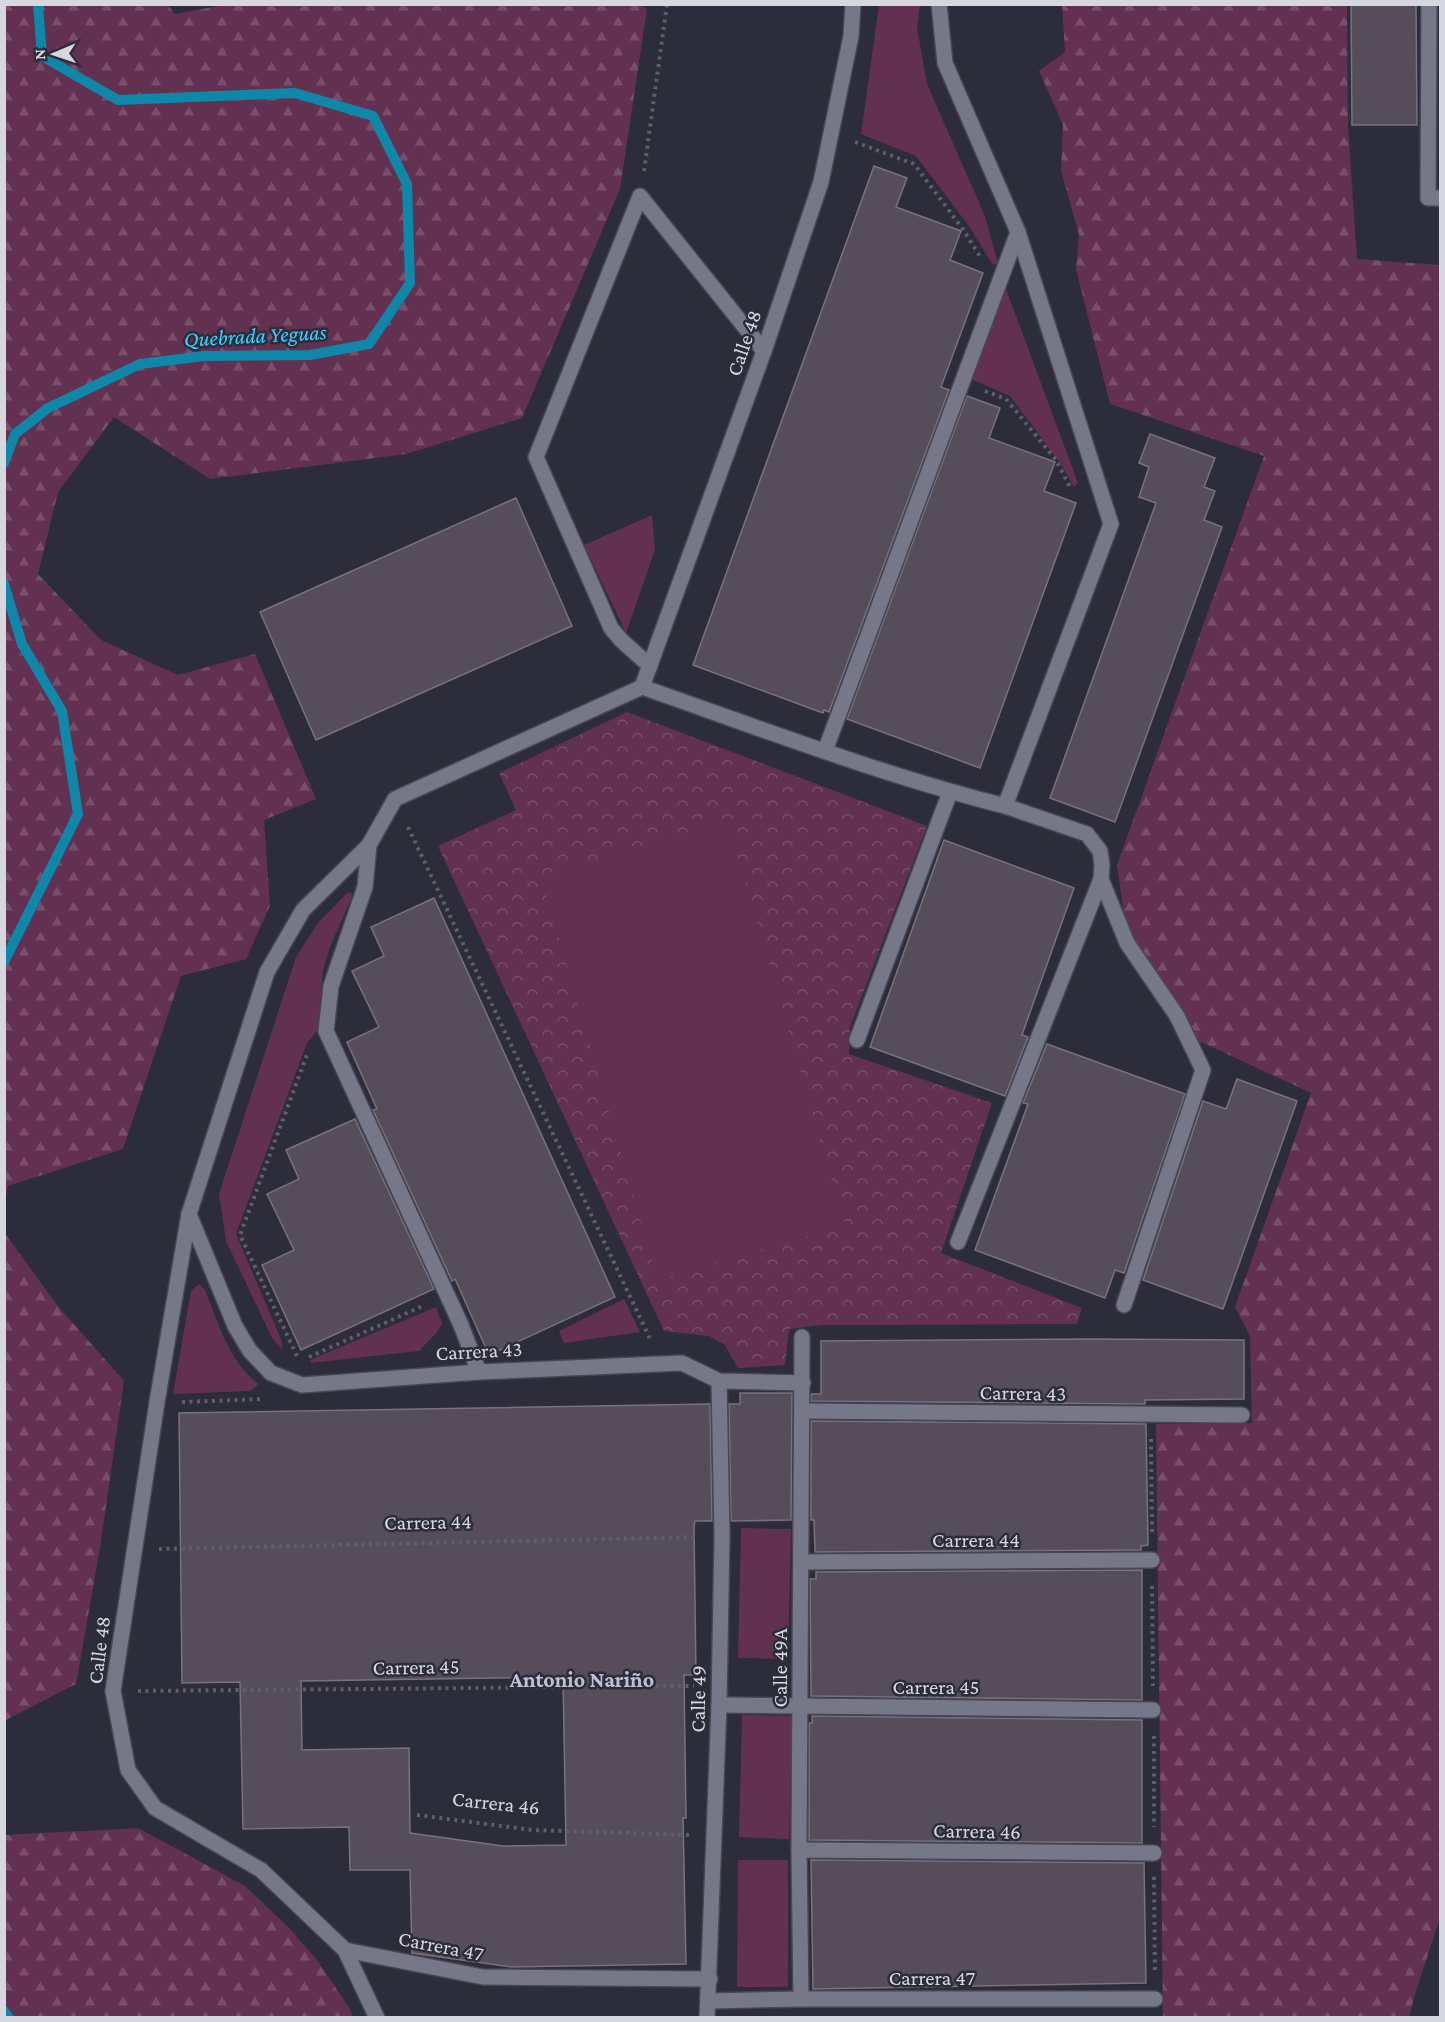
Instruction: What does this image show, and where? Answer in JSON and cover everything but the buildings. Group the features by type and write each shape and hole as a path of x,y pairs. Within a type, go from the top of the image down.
{"street":[{"name":"Calle 48","path":"642,687 764,351 821,182 851,36 854,4"},
{"path":"939,4 945,63 1018,232 1111,524 1005,806"},
{"path":"1429,4 1428,198 1440,198"},
{"path":"650,666 611,628 536,457 640,196 764,351"},
{"path":"825,751 1018,232"},
{"path":"479,1372 447,1294 326,1031 332,986 365,887 369,845 395,799 642,687 825,751 950,792 1005,806 1087,834 1100,851 1101,879 958,1242"},
{"path":"857,1040 950,792"},
{"name":"Calle 48","path":"369,845 303,910 267,972 189,1214 157,1402 113,1691 128,1770 155,1808 261,1870 345,1950 377,2018"},
{"path":"1101,879 1127,943 1177,1016 1203,1070 1124,1305"},
{"path":"189,1214 235,1326 250,1352 271,1373 302,1384"},
{"name":"Calle 49A","path":"801,1999 799,1850 802,1337"},
{"name":"Carrera 43","path":"302,1384 662,1363 682,1363 719,1381 802,1383"},
{"name":"Calle 49","path":"707,2018 719,1705 722,1536 719,1381"},
{"name":"Carrera 43","path":"803,1411 1242,1415"},
{"name":"Carrera 44","path":"801,1562 1152,1560"},
{"name":"Carrera 45","path":"719,1705 1153,1710"},
{"name":"Carrera 46","path":"799,1850 1154,1853"},
{"name":"Carrera 47","path":"345,1950 483,1977 710,1979"},
{"name":"Carrera 47","path":"709,2001 1155,1999"}],"path":[{"path":"640,196 667,4"},
{"path":"830,136 862,144 914,164 962,228 998,284"},
{"path":"962,382 1006,399 1056,460 1074,495"},
{"path":"395,799 662,1363"},
{"path":"326,1031 310,1045 240,1235 300,1361 447,1294"},
{"path":"157,1402 273,1398 302,1384"},
{"name":"Carrera 44","path":"134,1549 722,1536"},
{"name":"Carrera 45","path":"113,1691 719,1686"},
{"name":"Carrera 46","path":"417,1815 532,1830 714,1835"}],"green space":[{"path":"639,4 647,9 620,189 522,418 406,454 210,479 114,417 58,492 38,574 101,640 178,675 255,654 316,799 264,820 270,906 246,959 181,976 123,1149 8,1186 5,1202 5,5 168,5 175,14 224,5"},
{"path":"879,5 920,5 917,27 927,84 985,216 998,263 993,265 969,226 916,156 861,134"},
{"path":"1062,5 1347,5 1348,126 1357,259 1440,265 1440,1918 1409,2017 1163,2017 1156,1424 1252,1423 1250,1336 1235,1307 1311,1093 1184,1034 1128,943 1117,865 1264,456 1110,404 1076,269 1079,235 1061,170 1063,125 1039,71 1065,52"},
{"path":"1006,289 1078,483 1074,487 1060,463 1010,396 969,378"},
{"path":"652,515 655,550 626,633 584,545"},
{"path":"627,712 927,826 850,1027 849,1054 992,1103 941,1253 1082,1308 1077,1324 822,1325 789,1329 785,1365 738,1368 725,1345 709,1336 664,1331 438,846 516,810 499,773"},
{"path":"728,822 845,1225 658,1280 541,877"},
{"path":"351,892 352,897 330,947 323,970 318,1030 307,1043 236,1234 281,1339 283,1350 272,1338 226,1241 219,1194 296,957 318,923 347,893"},
{"path":"4,1232 57,1305 124,1381 100,1548 76,1684 6,1720"},
{"path":"199,1284 205,1290 226,1342 240,1366 259,1384 250,1391 173,1394 191,1291"},
{"path":"624,1299 640,1332 564,1343 559,1331"},
{"path":"436,1307 442,1324 419,1351 311,1363 310,1360"},
{"path":"741,1528 791,1529 788,1659 738,1658"},
{"path":"742,1715 792,1716 789,1839 739,1837"},
{"path":"138,1828 245,1886 290,1929 317,1960 353,2017 5,2017 5,1835"},
{"path":"738,1860 788,1860 788,1987 737,1987"}],"waterway":[{"name":"Quebrada Yeguas","path":"4,463 15,434 48,408 140,364 204,356 310,355 369,344 410,283 407,184 373,116 295,93 118,100 42,56 38,4"},
{"name":"Quebrada Yeguas","path":"4,584 22,644 62,711 78,814 4,962"},
{"name":"Quebrada Yeguas","path":"4,2011 9,2018"}],"district":[{"name":"Antonio Nariño","path":"582,1679"}]}
